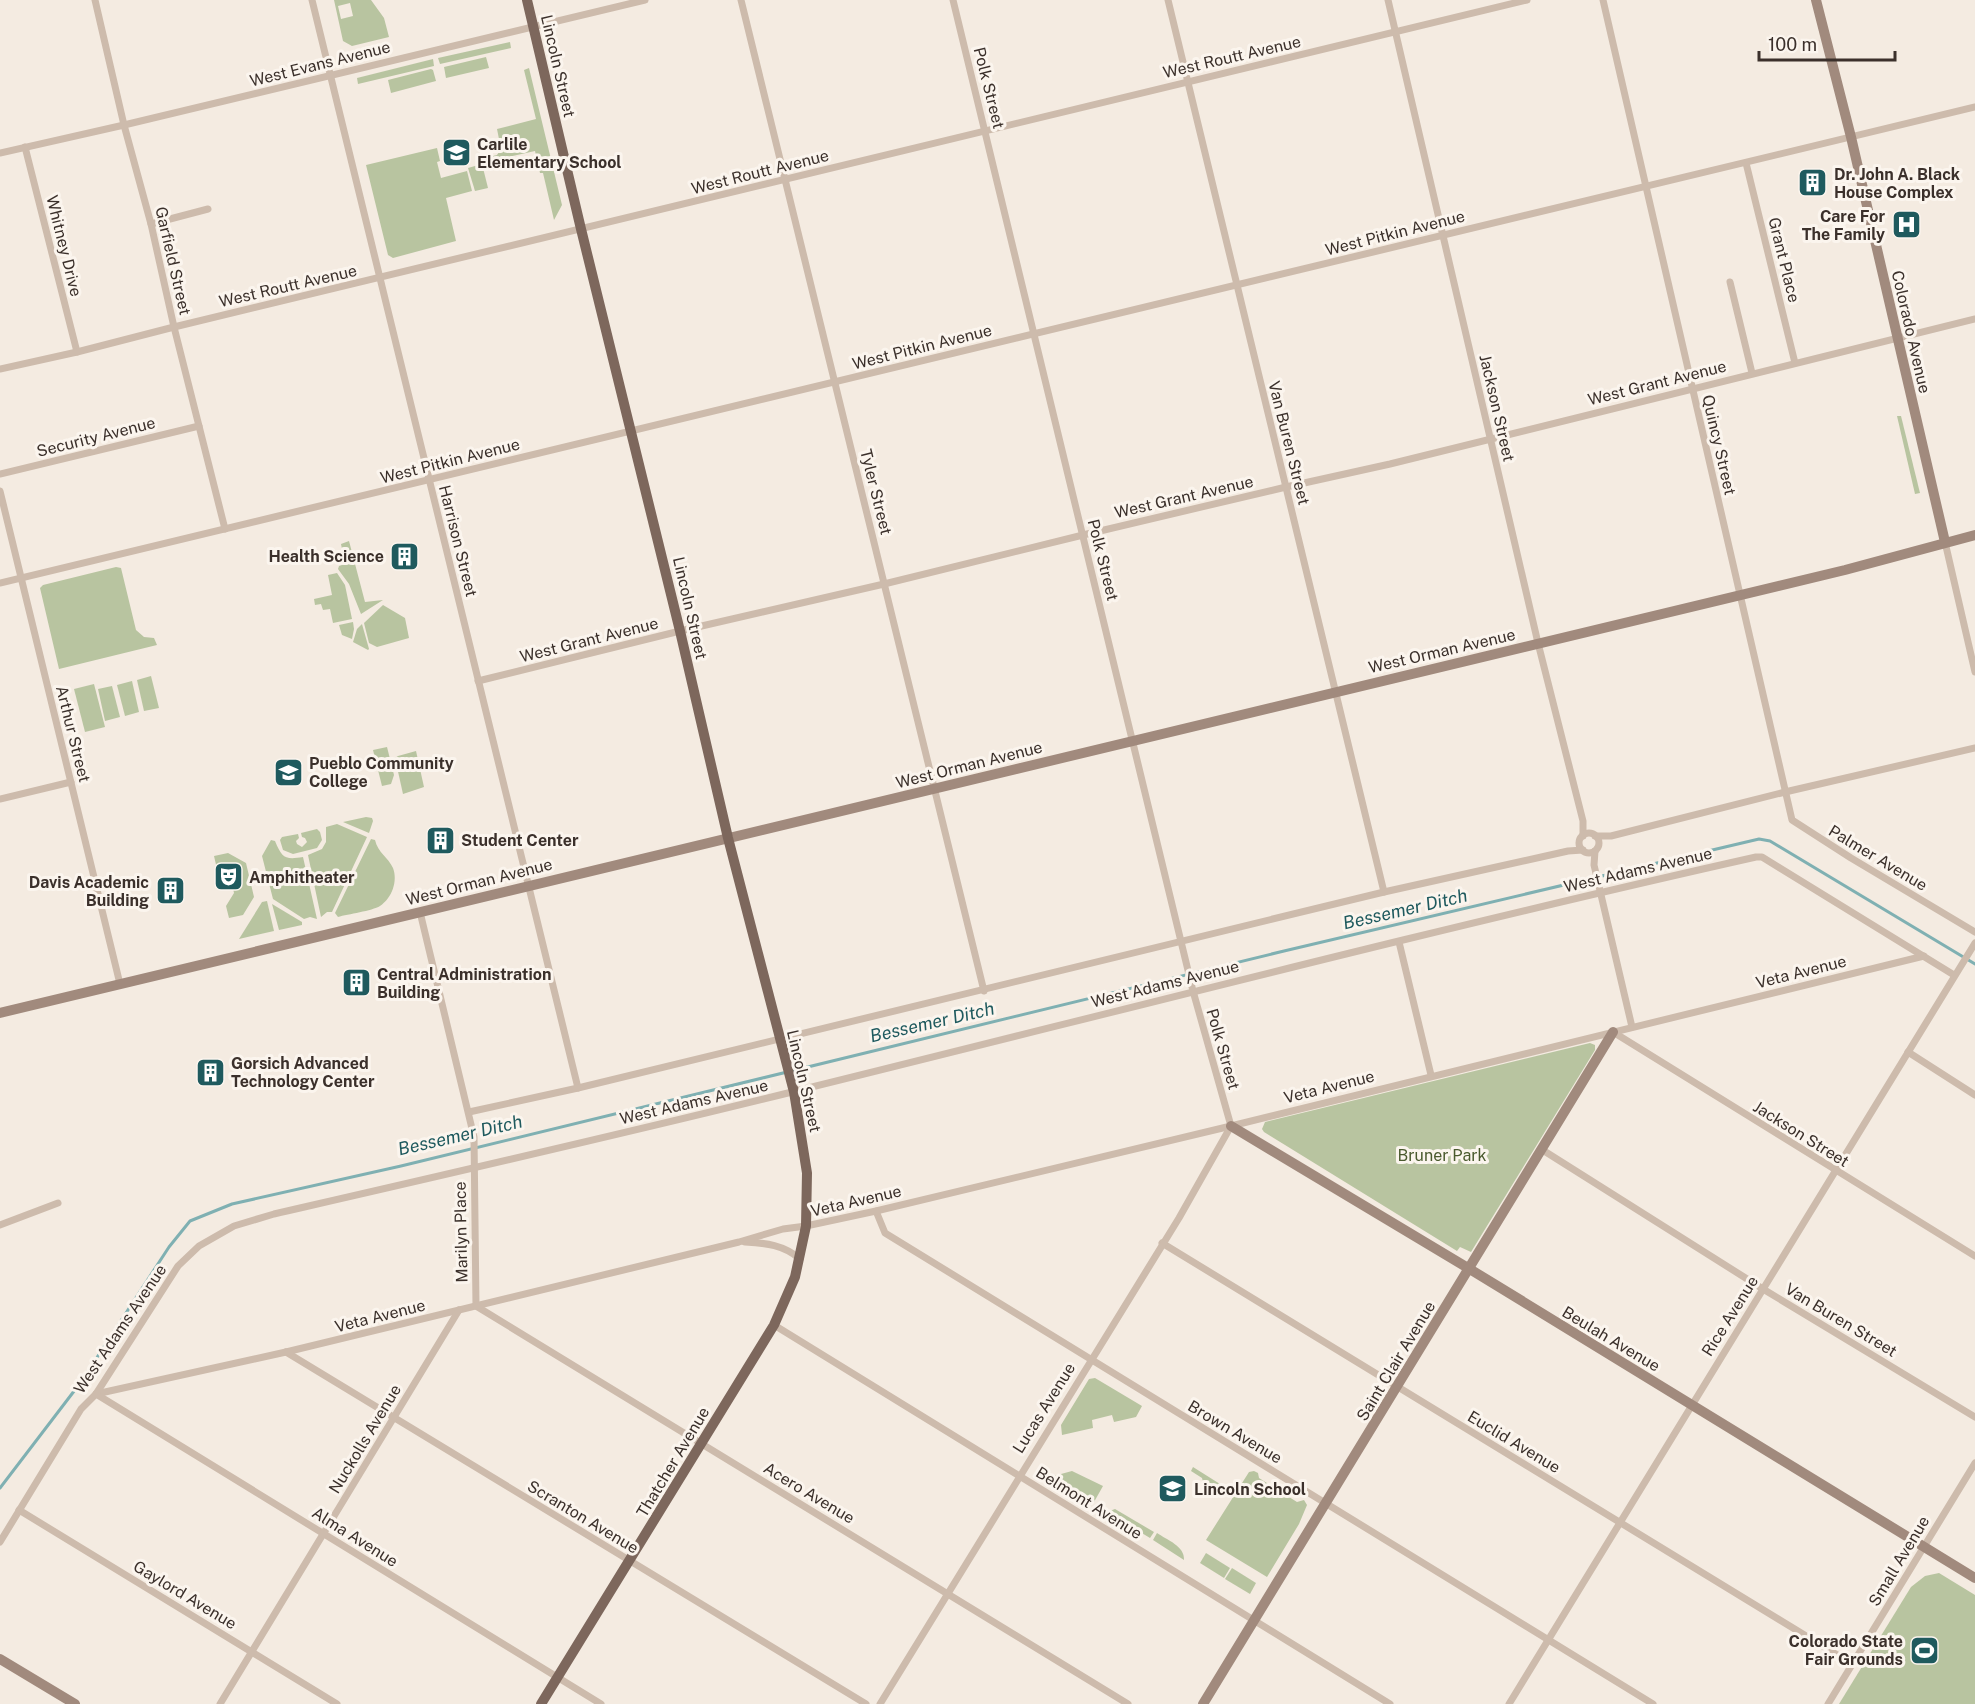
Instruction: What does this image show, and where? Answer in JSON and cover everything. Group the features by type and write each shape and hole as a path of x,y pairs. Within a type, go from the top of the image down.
{"main road":[{"name":"Lincoln Street","path":"527,0 728,838 794,1092 807,1173 806,1226"},
{"name":"Thatcher Avenue","path":"541,1704 774,1325 795,1277 806,1226"}],"street":[{"name":"Garfield Street","path":"95,0 225,529"},
{"name":"Harrison Street","path":"312,0 578,1088"},
{"name":"West Evans Avenue","path":"0,153 533,27 622,3 645,0"},
{"name":"Tyler Street","path":"741,0 984,991"},
{"name":"Polk Street","path":"953,0 1193,991 1231,1126"},
{"name":"Van Buren Street","path":"1168,0 1384,892"},
{"name":"Jackson Street","path":"1388,0 1538,643 1599,883 1632,1027"},
{"name":"West Routt Avenue","path":"0,369 1527,0"},
{"name":"Quincy Street","path":"1603,0 1785,792"},
{"name":"Colorado Avenue","path":"1816,0 1851,137 1975,672"},
{"name":"West Pitkin Avenue","path":"0,583 1975,107"},
{"name":"Whitney Drive","path":"25,147 76,352"},
{"name":"Grant Place","path":"1746,163 1795,363"},
{"path":"151,224 208,209"},
{"path":"1730,282 1752,374"},
{"name":"West Grant Avenue","path":"478,681 1083,535 1390,464 1975,319"},
{"name":"Security Avenue","path":"0,474 199,426"},
{"name":"Arthur Street","path":"0,491 120,984"},
{"name":"West Orman Avenue","path":"0,1012 1845,570 1975,535"},
{"name":"West Adams Avenue","path":"469,1112 984,991 1384,892 1568,851 1611,836 1785,792 1975,748"},
{"path":"0,799 71,782"},
{"name":"Palmer Avenue","path":"1785,792 1792,820 1975,932"},
{"name":"West Adams Avenue","path":"0,1542 81,1409 96,1394 178,1266 199,1246 234,1226 274,1214 794,1092 1193,991 1601,892 1756,857 1762,857 1924,956"},
{"path":"420,912 469,1112"},
{"path":"1399,942 1431,1075"},
{"name":"Rice Avenue","path":"1509,1704 1975,943"},
{"path":"1924,956 1954,975"},
{"name":"Veta Avenue","path":"96,1394 286,1352 739,1242 783,1229 876,1211 1231,1126 1431,1075 1924,956"},
{"name":"Jackson Street","path":"1613,1032 1975,1256"},
{"name":"Saint Clair Avenue","path":"1203,1704 1434,1329 1468,1268 1613,1032"},
{"path":"1908,1052 1975,1095"},
{"name":"Marilyn Place","path":"469,1112 476,1157 474,1168 476,1306"},
{"name":"Lucas Avenue","path":"880,1704 1090,1359 1179,1218 1231,1126"},
{"name":"Beulah Avenue","path":"1231,1126 1975,1578"},
{"name":"Van Buren Street","path":"1541,1149 1763,1289 1975,1417"},
{"path":"0,1225 58,1203"},
{"name":"Brown Avenue","path":"876,1211 885,1233 1653,1704"},
{"name":"Veta Avenue","path":"739,1242 759,1242 780,1246 800,1259"},
{"name":"Euclid Avenue","path":"1162,1243 1852,1664"},
{"name":"Acero Avenue","path":"476,1306 1128,1704"},
{"name":"Nuckolls Avenue","path":"220,1704 459,1310"},
{"name":"Belmont Avenue","path":"774,1325 1390,1704"},
{"name":"Scranton Avenue","path":"286,1352 866,1704"},
{"name":"Alma Avenue","path":"96,1394 601,1704"},
{"name":"Small Avenue","path":"1828,1704 1975,1463"},
{"name":"Gaylord Avenue","path":"19,1510 337,1704"},
{"path":"0,1659 75,1704"}],"green space":[{"path":"334,0 371,0 384,18 389,37 352,46 343,41","holes":["350,3 353,16 341,19 338,6"]},
{"path":"510,42 511,48 440,64 438,58"},
{"path":"486,57 489,68 446,78 444,67"},
{"path":"433,59 434,66 358,84 357,78"},
{"path":"529,68 562,205 554,220 543,173 540,173 535,151 486,162 484,158 497,155 501,149 497,129 536,119 524,70"},
{"path":"431,69 436,81 391,93 388,80"},
{"path":"437,148 440,161 437,162 441,178 467,171 472,191 446,198 456,241 393,258 388,255 366,165"},
{"path":"482,164 488,188 475,191 468,168"},
{"path":"1897,416 1901,416 1920,493 1915,494"},
{"path":"349,541 365,602 383,600 361,614 349,584 338,569 339,566 345,564 341,544"},
{"path":"116,567 121,568 136,630 144,637 154,638 157,645 59,669 40,588 43,585"},
{"path":"337,573 345,585 352,619 333,623 330,609 323,610 321,604 315,605 314,599 332,595 328,575"},
{"path":"383,605 405,618 409,638 377,647 369,643 364,623"},
{"path":"353,622 352,639 342,635 339,625"},
{"path":"362,624 368,650 353,642 357,629"},
{"path":"151,676 159,708 144,711 137,680"},
{"path":"132,681 139,712 125,716 117,685"},
{"path":"94,684 105,727 85,732 74,689"},
{"path":"112,686 120,717 105,721 98,689"},
{"path":"387,747 394,775 391,784 382,786 373,750"},
{"path":"416,751 424,787 403,794 395,758"},
{"path":"366,817 372,818 373,821 369,833 343,822"},
{"path":"337,824 367,837 332,912 327,912 321,917 308,855 322,849 326,842 326,827"},
{"path":"317,829 322,840 317,848 293,854 283,850 280,840 282,837 298,834 299,838 296,841 302,847 307,842 301,833"},
{"path":"371,839 375,840 378,848 393,868 395,878 393,889 388,899 380,906 338,917 335,913"},
{"path":"271,840 275,841 282,854 288,858 303,857 317,919 310,917 304,919 273,899 262,856"},
{"path":"228,853 246,863 254,897 243,915 229,918 226,906 234,893 230,875 217,869 214,856"},
{"path":"267,901 274,931 239,939 262,902"},
{"path":"272,904 302,922 302,925 279,930"},
{"name":"Bruner Park","path":"1590,1043 1595,1045 1595,1050 1471,1252 1460,1247 1457,1251 1262,1129 1265,1122"},
{"path":"1095,1378 1142,1406 1136,1417 1114,1422 1112,1415 1092,1420 1093,1428 1062,1435 1061,1425 1089,1379"},
{"path":"1193,1467 1220,1484 1218,1487 1213,1489 1203,1482 1202,1478 1191,1471"},
{"path":"1072,1471 1103,1486 1094,1502 1092,1503 1050,1477"},
{"path":"1249,1472 1258,1473 1259,1478 1297,1502 1304,1500 1307,1505 1299,1524 1267,1577 1206,1540"},
{"path":"1115,1509 1154,1532 1150,1538 1107,1512"},
{"path":"1157,1533 1179,1547 1184,1560 1153,1540"},
{"path":"1206,1553 1230,1568 1224,1578 1200,1563"},
{"path":"1232,1568 1256,1583 1250,1594 1225,1579"},
{"name":"Colorado State Fair Grounds","path":"1939,1573 1975,1595 1975,1704 1839,1704 1911,1587 1925,1576"}],"waterway":[{"name":"Bessemer Ditch","path":"0,1488 81,1382 169,1247 190,1221 232,1204 401,1166 1284,951 1759,839 1770,841 1975,964"}],"place":[{"name":"Carlile Elementary School","path":"456,153"},
{"name":"Dr. John A. Black House Complex","path":"1813,183"},
{"name":"Care For The Family","path":"1906,225"},
{"name":"Health Science","path":"405,556"},
{"name":"Pueblo Community College","path":"288,772"},
{"name":"Student Center","path":"440,840"},
{"name":"Amphitheater","path":"228,877"},
{"name":"Davis Academic Building","path":"170,891"},
{"name":"Central Administration Building","path":"356,983"},
{"name":"Gorsich Advanced Technology Center","path":"210,1072"},
{"name":"Lincoln School","path":"1173,1489"},
{"name":"Colorado State Fair Grounds","path":"1924,1650"}]}
